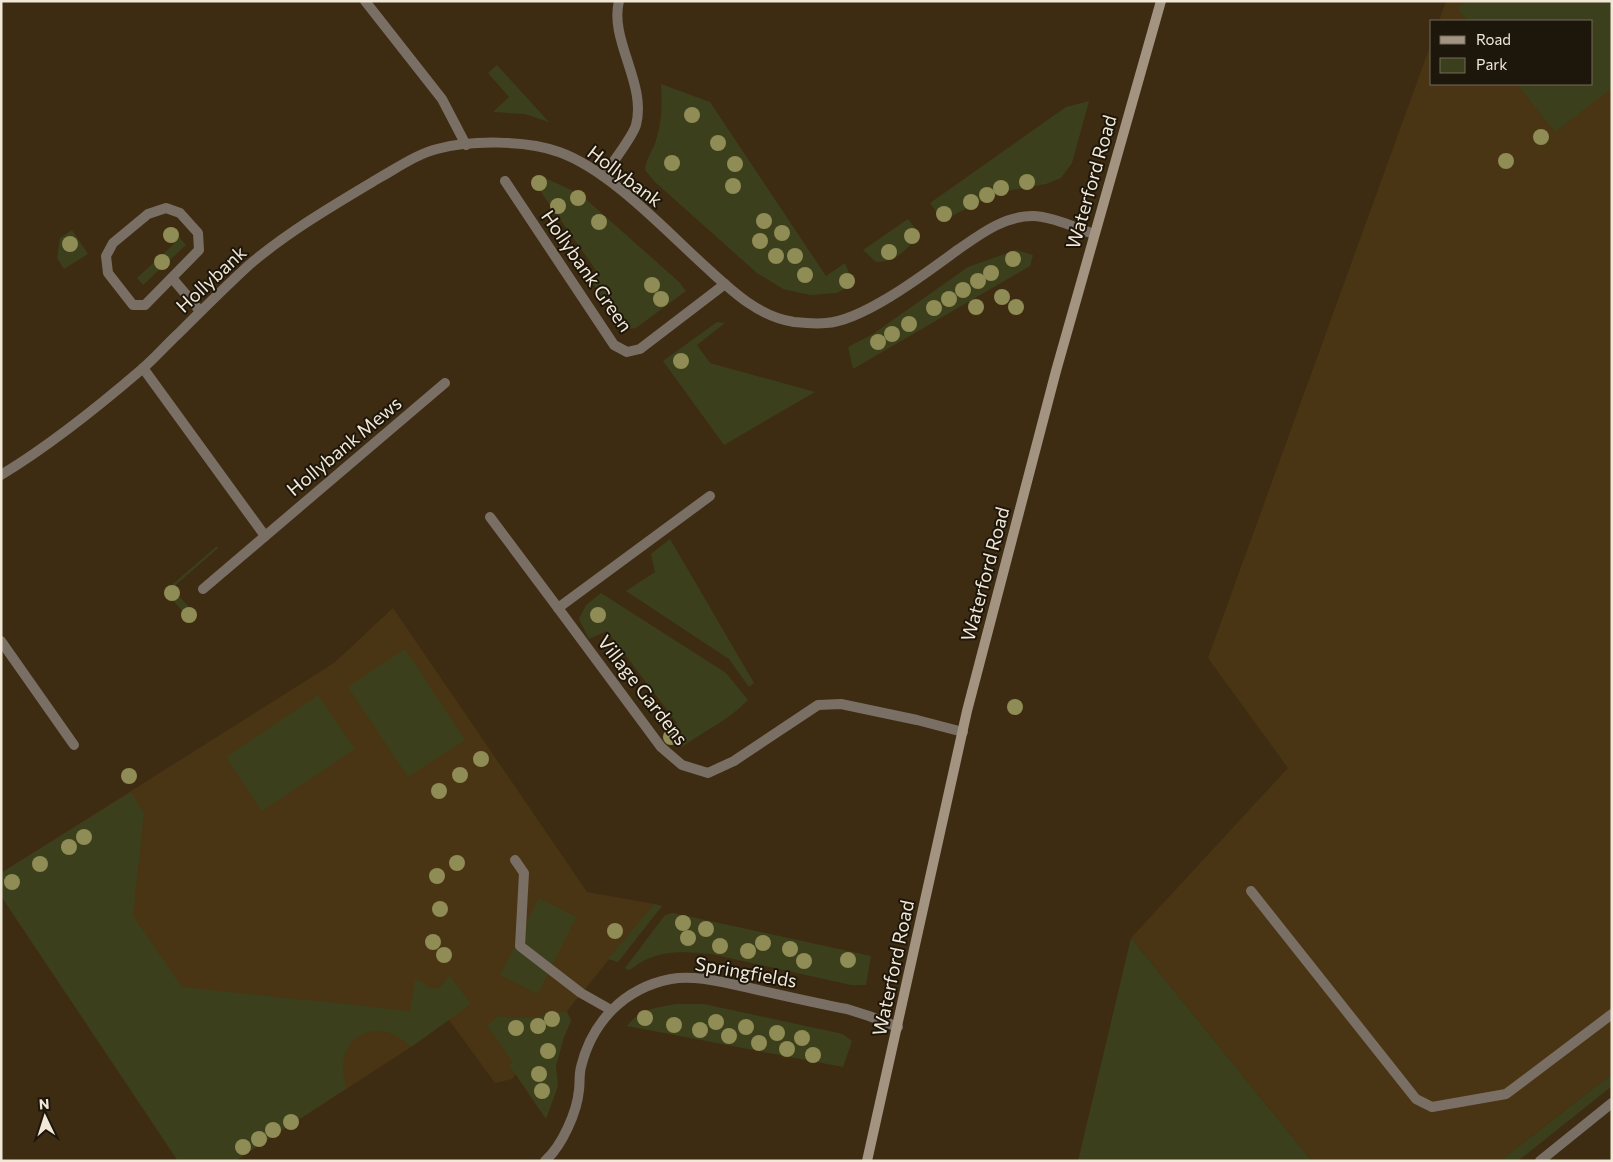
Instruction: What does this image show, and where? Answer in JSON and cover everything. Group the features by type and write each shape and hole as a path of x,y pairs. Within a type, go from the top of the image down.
{"main road":[{"name":"Waterford Road","path":"867,1161 962,732 1056,370 1161,1"}],"street":[{"path":"365,1 442,99 466,145"},
{"path":"603,176 636,126 638,107 636,91 618,24 617,9 619,1"},
{"name":"Hollybank","path":"1,475 62,433 143,368 200,311 251,264 312,217 436,149 504,142 534,145 560,152 585,164 603,176 639,206 724,284 757,309 792,322 829,324 855,315 881,302 985,231 1014,219 1033,216 1094,234"},
{"name":"Hollybank Green","path":"505,181 614,345 627,352 640,349 724,284"},
{"path":"166,208 180,213 198,233 199,250 172,278 145,305 133,305 108,273 106,256 113,243 148,214 166,208"},
{"path":"172,278 200,311"},
{"path":"143,368 265,536"},
{"name":"Hollybank Mews","path":"203,589 445,382"},
{"path":"558,608 710,496"},
{"name":"Village Gardens","path":"490,517 661,747 682,766 708,772 734,761 818,706 841,704 917,720 962,732"},
{"path":"1,642 74,745"},
{"path":"515,860 524,873 520,946 581,992 611,1010"},
{"path":"1251,891 1416,1099 1432,1107 1506,1094 1612,1014"},
{"name":"Springfields","path":"546,1161 565,1133 577,1102 581,1067 593,1033 611,1010 638,990 672,979 708,979 847,1009 898,1027"},
{"path":"1540,1161 1612,1103"}],"shaded area":[{"path":"1446,1 1612,1 1612,1074 1500,1161 1312,1161 1131,938 1288,768 1208,658 1430,47 1430,85 1593,85 1593,20 1439,20"},
{"path":"393,608 587,892 654,904 512,1079 495,1083 449,1020 411,1047 235,1161 178,1161 1,896 1,873 334,663"}],"green space":[{"path":"1466,1 1612,1 1612,88 1555,132 1518,85 1593,85 1593,20 1467,20 1457,8"},
{"path":"497,65 549,122 525,114 493,112 509,97 488,73"},
{"path":"661,84 710,102 826,276 845,263 851,278 848,287 837,293 810,295 783,289 757,273 655,182 645,170 655,144 659,126"},
{"path":"1089,101 1072,163 1061,178 1046,184 1007,191 977,203 950,217 940,217 930,203 1066,107"},
{"path":"535,178 545,178 580,194 679,282 686,291 636,328 629,329 623,327 592,282 600,276 536,185"},
{"path":"908,219 915,228 916,239 899,255 889,260 876,262 863,250"},
{"path":"170,227 186,245 143,285 137,278 175,243 164,232"},
{"path":"72,230 88,254 64,269 57,258 60,238"},
{"path":"1016,250 1033,255 1030,266 853,369 848,347 873,334 968,267"},
{"path":"717,322 725,323 697,345 710,363 815,392 724,445 663,361"},
{"path":"670,539 754,683 749,687 729,659 626,591 655,572 651,554"},
{"path":"217,546 218,548 172,588 196,615 190,620 165,591"},
{"path":"601,593 726,673 748,700 725,719 682,747 662,737 677,723 607,631 589,639 579,619 586,605"},
{"path":"405,649 465,740 408,777 348,687"},
{"path":"318,695 355,749 262,811 226,757"},
{"path":"131,792 144,813 133,916 182,987 410,1011 415,980 422,981 429,987 438,988 450,976 471,1004 411,1047 397,1036 383,1032 370,1032 359,1036 350,1045 344,1057 343,1071 347,1088 235,1161 178,1161 1,896 1,873"},
{"path":"539,898 576,917 538,994 500,975"},
{"path":"654,904 662,906 618,962 608,959"},
{"path":"673,913 871,956 866,985 851,985 711,954 681,952 657,955 629,970 625,968 665,915"},
{"path":"1131,938 1312,1161 1078,1161"},
{"path":"676,1004 704,1004 843,1034 852,1041 843,1067 627,1026 643,1012"},
{"path":"567,1011 571,1021 564,1037 556,1066 558,1086 546,1119 509,1065 513,1062 487,1026 498,1016 524,1018"},
{"path":"1612,1074 1612,1086 1518,1161 1500,1161"}]}
